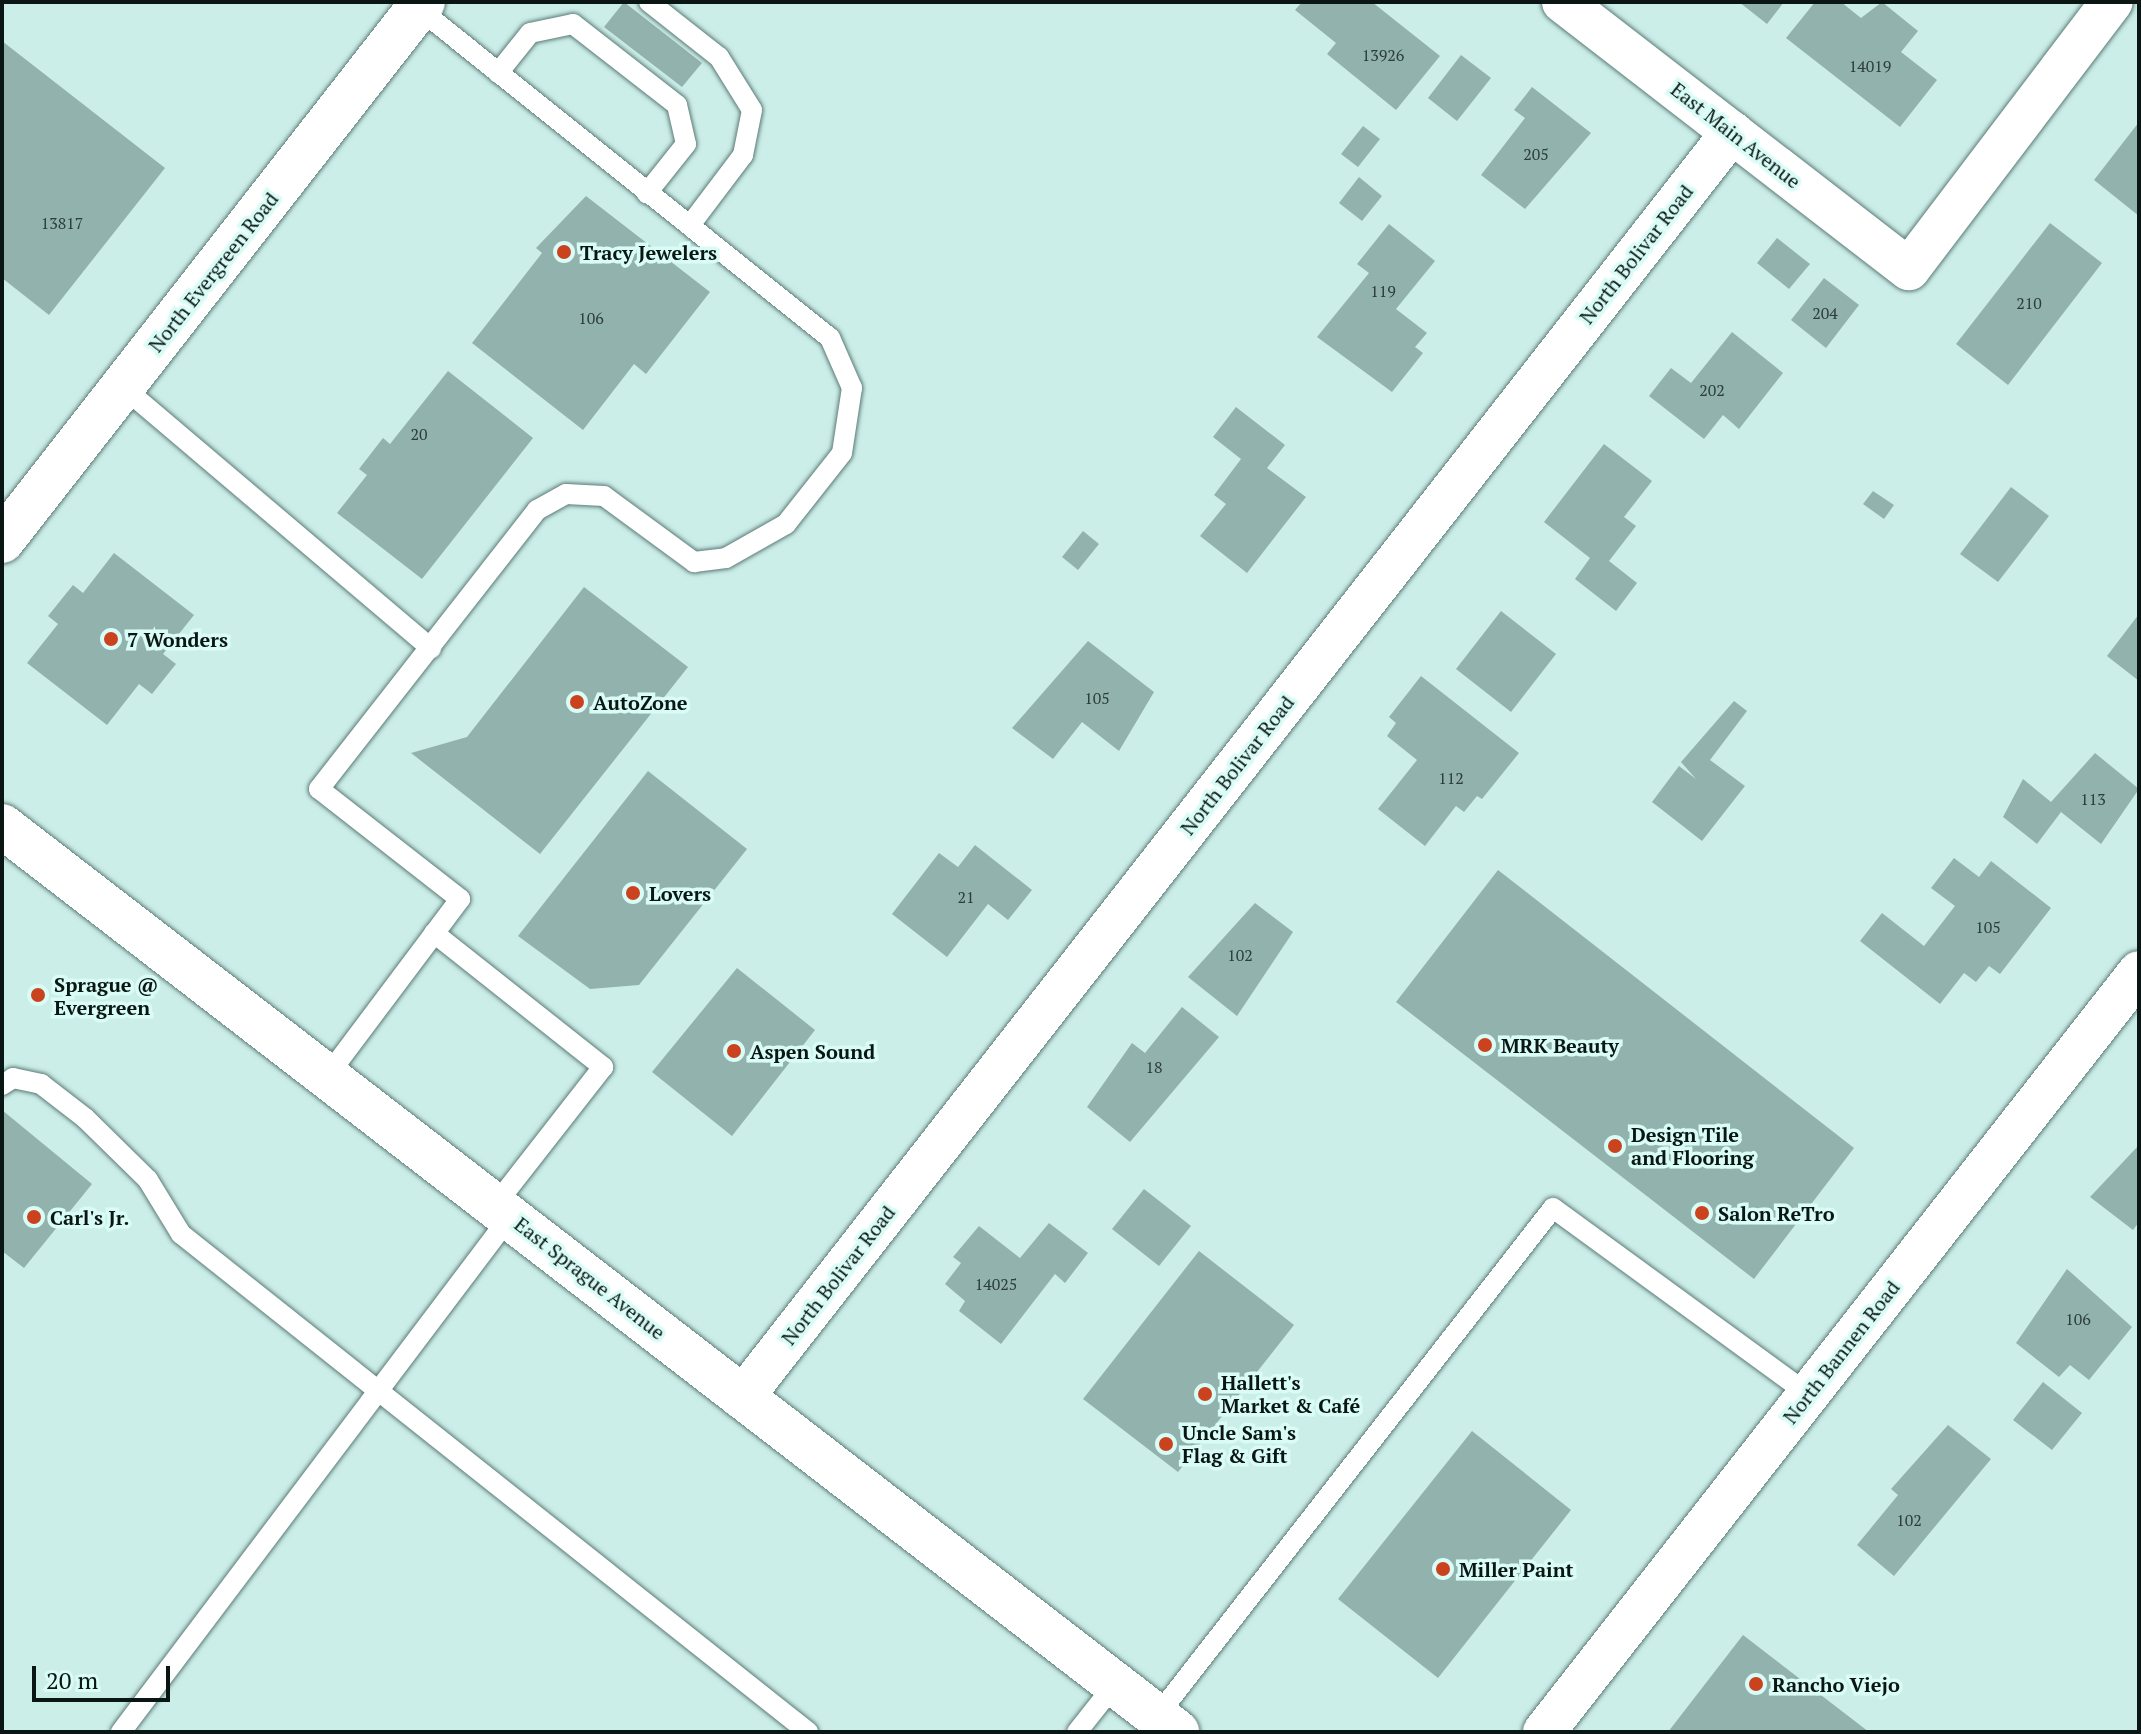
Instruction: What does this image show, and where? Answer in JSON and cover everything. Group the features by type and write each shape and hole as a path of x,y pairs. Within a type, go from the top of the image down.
{"main road":[{"name":"North Evergreen Road","path":"2,541 420,5"},
{"name":"East Sprague Avenue","path":"2,826 1167,1724"}],"street":[{"name":"East Main Avenue","path":"1563,2 1909,269 2112,2"},
{"name":"North Bolivar Road","path":"742,1398 1732,132"},
{"name":"North Bannen Road","path":"1544,1732 2139,972"}],"lane":[{"path":"649,2 719,57 752,110 743,155 690,225"},
{"path":"328,1075 460,899 319,789 537,510 566,494 604,496 694,562 726,558 786,524 842,453 852,388 830,338 498,73 420,5"},
{"path":"498,73 530,33 573,24 677,105 686,144 647,193"},
{"path":"123,387 431,648"},
{"path":"121,1732 378,1391 603,1067 434,933"},
{"path":"2,1085 13,1078 41,1084 85,1118 148,1180 181,1234 808,1732"},
{"path":"1167,1724 1553,1208 1808,1394"},
{"path":"1077,1732 1115,1684"}],"building":[{"path":"624,2 702,63 682,87 604,27"},
{"path":"1302,2 1372,2 1440,56 1396,110 1327,54 1336,43 1295,10"},
{"path":"1739,2 1784,2 1767,24"},
{"path":"1815,2 1841,2 1861,18 1882,2 1918,31 1901,52 1937,80 1900,127 1786,38"},
{"path":"2,41 165,168 49,315 2,278"},
{"path":"1461,55 1491,78 1457,121 1428,98"},
{"path":"1532,87 1591,133 1525,209 1481,175 1525,118 1514,110"},
{"path":"2139,122 2139,216 2094,180"},
{"path":"1363,126 1380,139 1358,167 1341,154"},
{"path":"1359,177 1382,196 1362,221 1339,203"},
{"path":"586,196 710,292 646,374 634,364 583,430 472,343 542,253 536,248"},
{"path":"2050,223 2102,263 2008,385 1956,344"},
{"path":"1389,224 1435,261 1396,309 1427,333 1415,347 1423,353 1392,392 1317,337 1369,273 1357,264"},
{"path":"1777,238 1810,264 1789,289 1757,263"},
{"path":"1824,278 1859,305 1826,348 1791,320"},
{"path":"1732,332 1783,373 1739,429 1723,415 1704,439 1649,396 1671,368 1691,383"},
{"path":"448,371 533,438 422,579 337,513 367,475 359,469 383,438 390,444"},
{"path":"1236,407 1285,445 1267,468 1306,497 1247,573 1200,536 1226,504 1214,495 1241,459 1213,437"},
{"path":"1604,444 1652,481 1624,517 1636,526 1609,561 1637,583 1616,611 1575,579 1590,558 1544,522"},
{"path":"2011,487 2049,516 1998,582 1960,554"},
{"path":"1873,491 1894,505 1884,519 1863,504"},
{"path":"1083,531 1099,544 1078,570 1062,557"},
{"name":"7 Wonders","path":"114,553 194,615 163,654 176,664 152,694 139,684 107,725 27,663 58,624 48,616 73,585 83,593"},
{"name":"AutoZone","path":"584,587 688,667 540,854 411,753 467,737"},
{"path":"1501,611 1556,654 1511,712 1456,669"},
{"path":"2139,614 2139,681 2107,656"},
{"path":"1088,641 1154,692 1119,751 1082,722 1053,759 1012,728"},
{"path":"1421,676 1519,753 1482,799 1477,796 1464,812 1456,806 1425,846 1378,809 1417,760 1387,736 1396,723 1389,717"},
{"path":"1734,701 1747,711 1710,760 1745,786 1702,841 1652,802 1679,766 1696,779 1681,762"},
{"path":"2095,753 2139,789 2101,844 2061,812 2037,844 2003,817 2023,779 2051,802"},
{"name":"Lovers","path":"648,771 747,849 639,985 590,989 518,936"},
{"path":"975,845 1032,890 1008,920 988,904 947,957 892,914 939,853 958,867"},
{"path":"1954,858 1979,877 1991,861 2051,908 2000,974 1989,966 1976,982 1964,973 1940,1004 1860,941 1882,913 1924,946 1955,906 1931,888"},
{"path":"1498,870 1854,1148 1754,1279 1396,1002"},
{"path":"1255,903 1293,932 1237,1016 1188,977"},
{"name":"Aspen Sound","path":"737,968 815,1030 732,1136 652,1072"},
{"path":"1182,1007 1219,1037 1130,1142 1087,1107 1132,1043 1145,1053"},
{"name":"Carl's Jr.","path":"2,1110 92,1184 24,1268 2,1251"},
{"path":"2139,1145 2139,1222 2133,1230 2090,1197"},
{"path":"1144,1189 1191,1226 1159,1266 1112,1229"},
{"path":"1049,1223 1088,1253 1065,1283 1055,1274 1001,1344 959,1311 965,1301 945,1284 961,1263 953,1257 979,1226 1020,1258"},
{"path":"1199,1251 1294,1325 1178,1472 1083,1399"},
{"path":"2067,1269 2132,1327 2089,1380 2070,1365 2059,1377 2016,1343"},
{"path":"2043,1382 2082,1413 2052,1450 2013,1420"},
{"path":"1948,1425 1991,1459 1894,1576 1857,1545 1898,1495 1891,1489"},
{"name":"Miller Paint","path":"1472,1431 1571,1510 1438,1678 1338,1599"},
{"name":"Rancho Viejo","path":"1743,1635 1869,1732 1668,1732"}],"place":[{"name":"Tracy Jewelers","path":"564,252"},
{"name":"7 Wonders","path":"111,639"},
{"name":"AutoZone","path":"577,702"},
{"name":"Lovers","path":"633,893"},
{"name":"Sprague @ Evergreen","path":"38,995"},
{"name":"MRK Beauty","path":"1485,1045"},
{"name":"Aspen Sound","path":"734,1051"},
{"name":"Design Tile and Flooring","path":"1615,1146"},
{"name":"Salon ReTro","path":"1702,1213"},
{"name":"Carl's Jr.","path":"34,1217"},
{"name":"Hallett's Market & Café","path":"1205,1394"},
{"name":"Uncle Sam's Flag & Gift","path":"1166,1444"},
{"name":"Miller Paint","path":"1443,1569"},
{"name":"Rancho Viejo","path":"1756,1684"}]}
